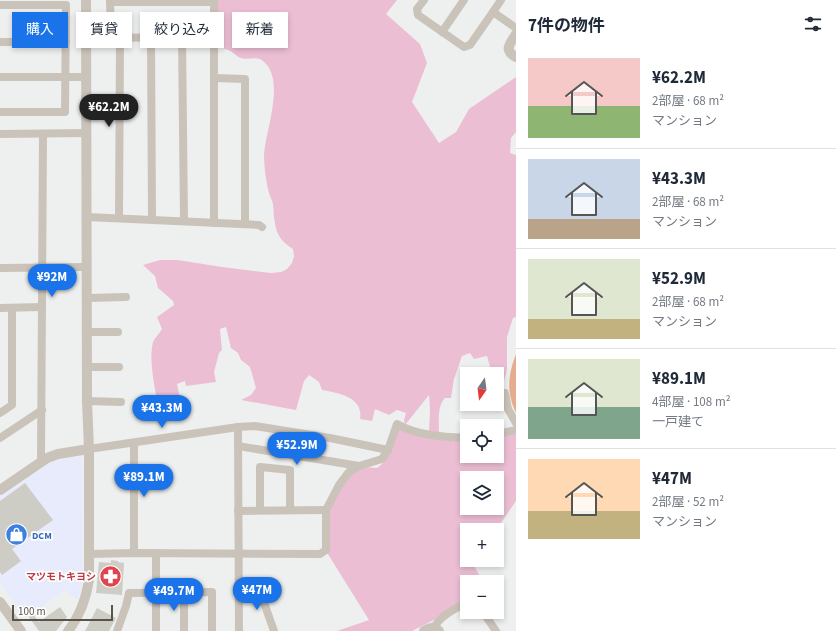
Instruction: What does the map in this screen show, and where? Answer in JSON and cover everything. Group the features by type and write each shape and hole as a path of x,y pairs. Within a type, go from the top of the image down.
{"street":[{"path":"86,0 86,12"},
{"path":"424,0 417,9 418,15 464,47 470,45 502,0"},
{"path":"442,32 464,0"},
{"path":"110,12 110,1 214,1 214,12"},
{"path":"0,5 66,5 66,12"},
{"path":"493,12 516,28"},
{"path":"516,34 508,46 508,50 516,57"},
{"path":"0,42 12,42"},
{"path":"0,112 65,112 66,48"},
{"path":"68,631 76,620 85,600 89,580 86,48"},
{"path":"119,218 120,48"},
{"path":"152,48 152,219"},
{"path":"182,48 184,221"},
{"path":"214,48 214,223"},
{"path":"0,77 86,77"},
{"path":"214,78 245,79 245,224"},
{"path":"0,134 86,134"},
{"path":"42,462 43,134"},
{"path":"86,217 245,224 259,225 262,227"},
{"path":"0,268 87,267"},
{"path":"87,298 126,297"},
{"path":"0,308 42,307"},
{"path":"0,413 12,405 12,308"},
{"path":"87,332 118,332"},
{"path":"87,368 119,367"},
{"path":"504,393 508,409 516,423"},
{"path":"87,401 121,402"},
{"path":"0,438 42,410"},
{"path":"89,554 320,554 326,550 326,510 339,485 349,472 359,466 382,459 388,450 397,424 406,430 414,432 460,438"},
{"path":"0,490 52,456 238,427 255,426 330,438 388,450"},
{"path":"238,427 239,631"},
{"path":"504,433 516,430"},
{"path":"134,443 134,553"},
{"path":"238,446 359,466"},
{"path":"260,510 260,467 290,470 290,510"},
{"path":"238,511 326,510"},
{"path":"156,553 156,631"},
{"path":"117,631 129,593 156,592 212,592 212,631"},
{"path":"184,592 184,631"},
{"path":"238,593 255,593 262,597 274,631"},
{"path":"0,602 21,631"},
{"path":"432,630 439,620 454,609 460,607"},
{"path":"488,619 496,631"}],"shaded area":[{"path":"217,0 397,0 386,14 420,44 427,63 412,102 439,143 456,132 469,109 516,77 516,132 511,138 510,153 516,155 516,317 513,318 507,337 507,369 504,381 504,367 490,367 487,356 474,359 470,353 462,356 454,379 451,398 445,398 442,401 439,415 439,434 429,433 429,395 405,425 404,420 406,413 397,410 389,415 375,409 372,421 360,419 358,406 354,401 348,397 322,390 319,382 309,375 304,381 296,410 241,400 251,395 256,388 250,367 241,360 238,353 231,348 226,327 220,329 222,350 219,353 214,372 216,382 186,386 185,381 177,384 180,398 169,400 171,412 160,414 153,378 151,358 152,349 154,340 162,329 157,317 174,305 173,301 158,288 155,276 143,265 160,260 178,260 271,273 281,272 287,269 292,263 294,256 293,249 281,239 277,232 273,204 269,192 264,164 265,144 274,95 274,83 271,73 266,64 260,59 244,59 222,48 224,48 224,12 217,12"},
{"path":"516,354 516,413 509,391 509,384 511,369"},
{"path":"398,428 460,439 460,463 504,463 504,436 516,433 516,501 501,523 460,523 460,567 475,567 479,575 460,575 460,605 412,631 337,631 369,620 326,551 329,510 347,477 363,467 377,468 388,456"},
{"path":"80,456 82,459 83,582 78,600 65,590 26,618 0,583 0,496 54,460"}],"building":[{"name":"DCM","path":"25,483 53,520 12,549 21,561 2,575 0,572 0,501"},
{"path":"111,560 124,563 122,595 96,593 99,562 111,563"},
{"path":"60,607 67,617 56,631 39,631 29,617 33,614 39,622"},
{"path":"97,608 116,618 109,631 85,631"}],"place":[{"name":"DCM","path":"16,535"},
{"name":"マツモトキヨシ","path":"111,576"}]}
